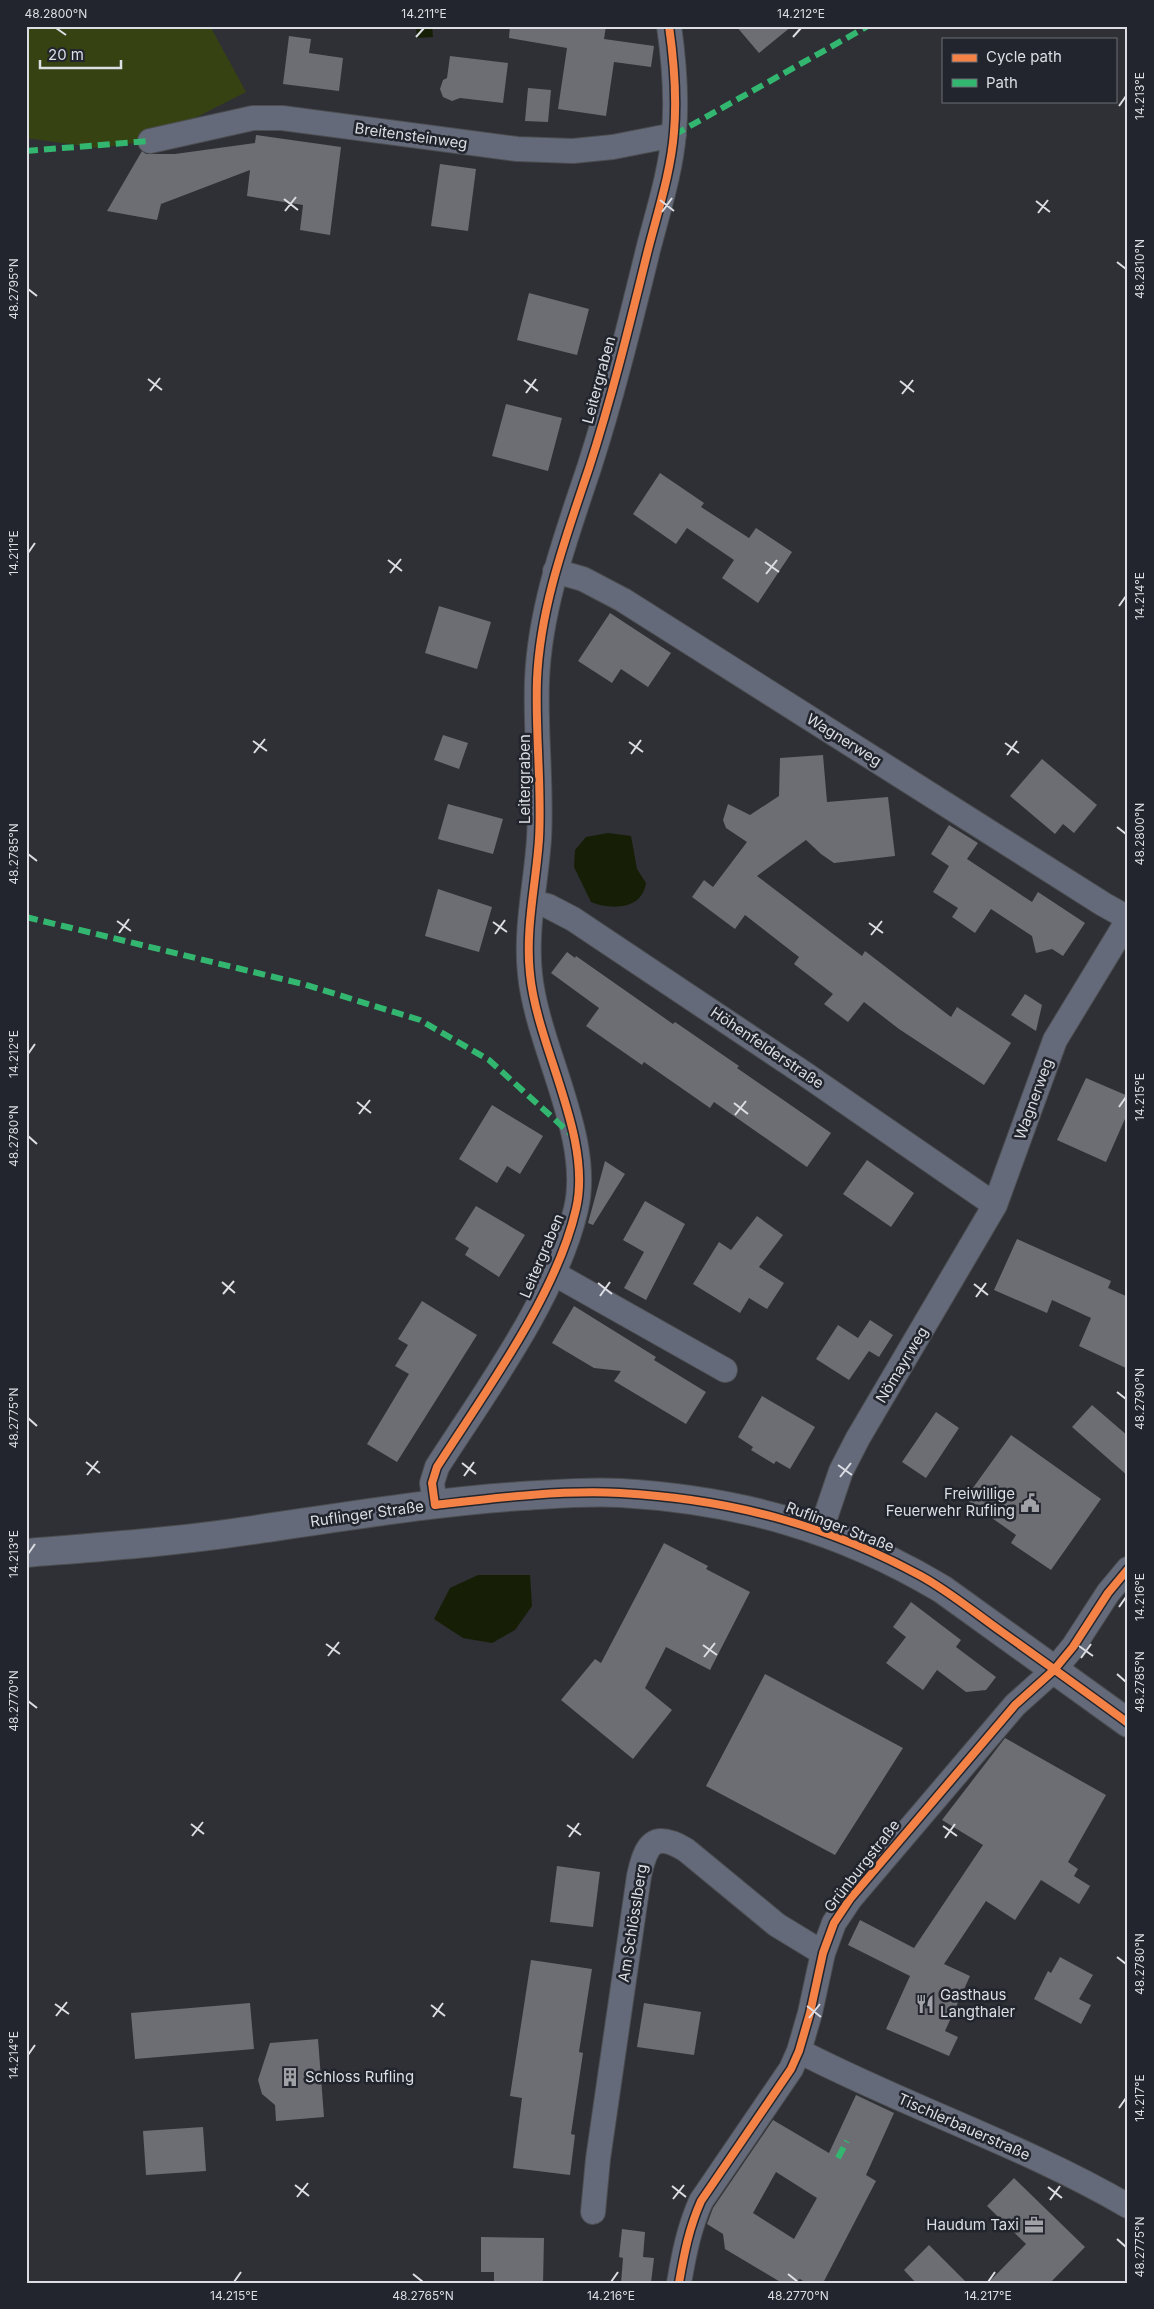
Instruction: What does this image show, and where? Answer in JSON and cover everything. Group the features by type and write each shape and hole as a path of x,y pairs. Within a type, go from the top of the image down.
{"street":[{"name":"Leitergraben","path":"435,1505 432,1483 437,1467 507,1358 553,1273 568,1238 577,1207 580,1175 574,1136 538,1014 530,979 528,948 539,839 540,788 537,679 543,629 555,571 592,458 663,191 674,135 675,97 669,26"},
{"name":"Breitensteinweg","path":"150,142 253,118 282,118 517,149 573,151 613,147 674,135"},
{"name":"Wagnerweg","path":"555,571 583,579 623,600 1128,919 1055,1040 995,1205"},
{"name":"Höhenfelderstraße","path":"533,902 548,906 572,918 805,1074 995,1205"},
{"name":"Nömayrweg","path":"821,1530 842,1471 858,1438 995,1205"},
{"name":"Leitergraben","path":"553,1273 725,1370"},
{"name":"Ruflinger Straße","path":"26,1553 224,1534 435,1505 548,1494 619,1493 725,1505 770,1514 821,1530 874,1552 942,1589 1128,1723"},
{"name":"Grünburgstraße","path":"679,2283 686,2241 701,2201 791,2069 800,2051 823,1952 834,1923 872,1871 1015,1705 1054,1670 1073,1647 1108,1593 1128,1569"},
{"name":"Am Schlösslberg","path":"593,2212 602,2130 639,1876 644,1852 651,1844 661,1840 674,1842 777,1925 823,1952"},
{"name":"Tischlerbauerstraße","path":"800,2051 920,2109 1061,2169 1128,2206"}],"green space":[{"path":"26,26 210,26 246,92 150,141 98,148 26,138"}],"shaded area":[{"path":"416,26 432,26 433,37 417,38"},
{"path":"608,833 631,836 637,869 646,883 639,898 625,906 607,906 591,902 574,867 575,850 586,837"},
{"path":"478,1575 530,1575 532,1606 515,1630 492,1643 463,1638 434,1619 450,1588"}],"building":[{"path":"510,26 606,26 604,39 654,46 651,67 614,62 606,116 558,109 567,48 509,38"},
{"path":"736,26 792,26 759,53"},
{"path":"289,36 311,39 309,53 343,58 339,91 283,84"},
{"path":"450,56 508,63 503,103 460,98 452,101 443,97 440,89 443,80 447,78"},
{"path":"528,88 551,90 548,122 525,121"},
{"path":"256,135 341,147 330,235 300,230 303,205 247,196 250,170 161,204 157,220 107,211 142,151 146,154 175,154 255,143"},
{"path":"440,164 476,169 468,231 431,226"},
{"path":"529,293 589,309 577,355 517,340"},
{"path":"506,404 562,418 548,471 492,456"},
{"path":"660,473 704,503 701,507 749,538 756,528 792,552 758,603 722,578 734,560 687,528 676,544 633,514"},
{"path":"439,606 491,622 477,669 425,653"},
{"path":"610,613 671,653 648,687 621,669 612,683 578,661"},
{"path":"443,735 468,743 459,769 434,760"},
{"path":"823,755 827,802 888,797 895,856 834,863 806,840 757,876 862,956 865,951 951,1017 957,1007 1011,1043 984,1085 899,1029 864,1002 848,1022 824,1004 833,994 794,964 799,957 745,915 735,929 692,897 704,880 713,887 747,842 726,828 723,820 728,804 750,815 779,796 780,758"},
{"path":"1042,759 1097,805 1074,833 1063,824 1055,834 1010,796"},
{"path":"448,804 503,819 493,854 438,839"},
{"path":"949,825 978,843 967,859 1032,902 1038,892 1085,923 1063,956 1052,949 1036,953 1032,936 991,909 975,933 952,917 958,908 933,892 949,866 931,854"},
{"path":"438,889 492,907 479,952 425,936"},
{"path":"567,952 575,958 576,956 673,1024 675,1022 739,1066 737,1068 831,1133 807,1167 714,1102 710,1108 644,1062 642,1065 586,1026 599,1008 551,973"},
{"path":"1025,994 1042,1005 1036,1031 1011,1015"},
{"path":"1086,1078 1128,1096 1128,1112 1106,1162 1057,1140"},
{"path":"492,1105 543,1136 520,1174 507,1166 497,1183 459,1159"},
{"path":"867,1160 914,1193 891,1227 843,1194"},
{"path":"605,1161 625,1174 593,1225 588,1223"},
{"path":"645,1201 685,1224 646,1300 624,1288 644,1252 623,1240"},
{"path":"476,1206 525,1235 499,1277 465,1255 469,1248 455,1239"},
{"path":"757,1216 783,1235 759,1267 784,1283 767,1309 749,1298 740,1313 693,1284 719,1242 731,1250"},
{"path":"1017,1239 1111,1281 1108,1288 1128,1297 1128,1369 1079,1346 1091,1318 1052,1300 1047,1313 994,1290"},
{"path":"422,1301 477,1335 397,1462 367,1444 409,1374 395,1366 408,1345 398,1339"},
{"path":"574,1306 656,1357 654,1360 706,1392 686,1424 614,1381 621,1371 594,1368 552,1343"},
{"path":"870,1320 893,1335 879,1357 869,1351 849,1380 816,1359 838,1325 858,1338"},
{"path":"762,1396 815,1427 790,1469 776,1461 774,1464 751,1450 753,1447 738,1437"},
{"path":"1092,1405 1128,1436 1128,1476 1072,1427"},
{"path":"936,1412 959,1428 926,1478 902,1462"},
{"path":"1011,1435 1101,1499 1051,1570 1011,1543 1016,1535 965,1499"},
{"path":"664,1543 708,1566 706,1569 750,1592 710,1670 666,1647 645,1688 672,1710 633,1759 561,1700 595,1659 601,1663"},
{"path":"911,1602 961,1640 956,1647 996,1677 986,1690 966,1692 937,1670 923,1690 886,1663 906,1637 893,1627"},
{"path":"765,1674 903,1748 835,1855 706,1786"},
{"path":"1005,1738 1106,1795 1068,1862 1078,1869 1074,1876 1090,1886 1079,1904 1041,1880 1015,1920 986,1901 944,1964 970,1976 945,2031 958,2037 949,2056 886,2029 910,1976 848,1945 860,1920 914,1948 983,1845 942,1820"},
{"path":"557,1866 600,1872 593,1927 550,1922"},
{"path":"1060,1957 1093,1975 1079,1999 1091,2005 1081,2024 1034,1999 1048,1971 1051,1973"},
{"path":"531,1960 592,1969 579,2052 583,2053 571,2134 575,2135 570,2175 513,2168 522,2098 510,2096"},
{"path":"250,2003 254,2049 135,2059 131,2013"},
{"path":"644,2003 701,2012 694,2055 637,2047"},
{"name":"Schloss Rufling","path":"318,2039 324,2117 276,2121 275,2105 262,2094 258,2080 270,2043"},
{"path":"856,2095 894,2113 866,2175 876,2181 823,2283 806,2283 800,2279 790,2283 782,2283 725,2249 723,2234 707,2224 713,2208 773,2120 829,2153","holes":["776,2172 817,2198 794,2239 753,2213"]},
{"path":"203,2127 206,2171 146,2175 143,2131"},
{"name":"Haudum Taxi","path":"1014,2178 1085,2247 1050,2283 988,2283 1026,2244 987,2206"},
{"path":"622,2229 645,2232 643,2257 654,2258 651,2283 621,2283 623,2258 619,2257"},
{"path":"481,2237 544,2238 543,2283 494,2283 494,2272 481,2272"},
{"path":"929,2245 967,2283 916,2283 904,2270"}],"marked path":[{"path":"674,135 868,26"},
{"path":"26,151 150,141"},
{"path":"26,917 303,984 420,1020 489,1060 573,1136"},
{"path":"838,2158 847,2141"}],"cycle path":[{"path":"669,26 674,66 675,106 674,132 664,191 613,387 563,546 549,599 539,653 537,720 540,819 538,856 530,923 530,974 535,1002 571,1122 577,1152 579,1181 576,1209 553,1275 536,1309 497,1375 437,1467 432,1483 435,1505 504,1497 597,1492 620,1493 660,1496 738,1508 812,1528 885,1558 932,1582 1128,1723"},
{"path":"679,2283 687,2241 701,2201 791,2069 799,2051 810,2013 823,1953 834,1923 850,1899 1015,1705 1054,1670 1073,1647 1108,1593 1128,1569"}],"place":[{"name":"Freiwillige Feuerwehr Rufling","path":"1030,1503"},
{"name":"Gasthaus Langthaler","path":"925,2004"},
{"name":"Schloss Rufling","path":"290,2077"},
{"name":"Haudum Taxi","path":"1034,2225"}]}
